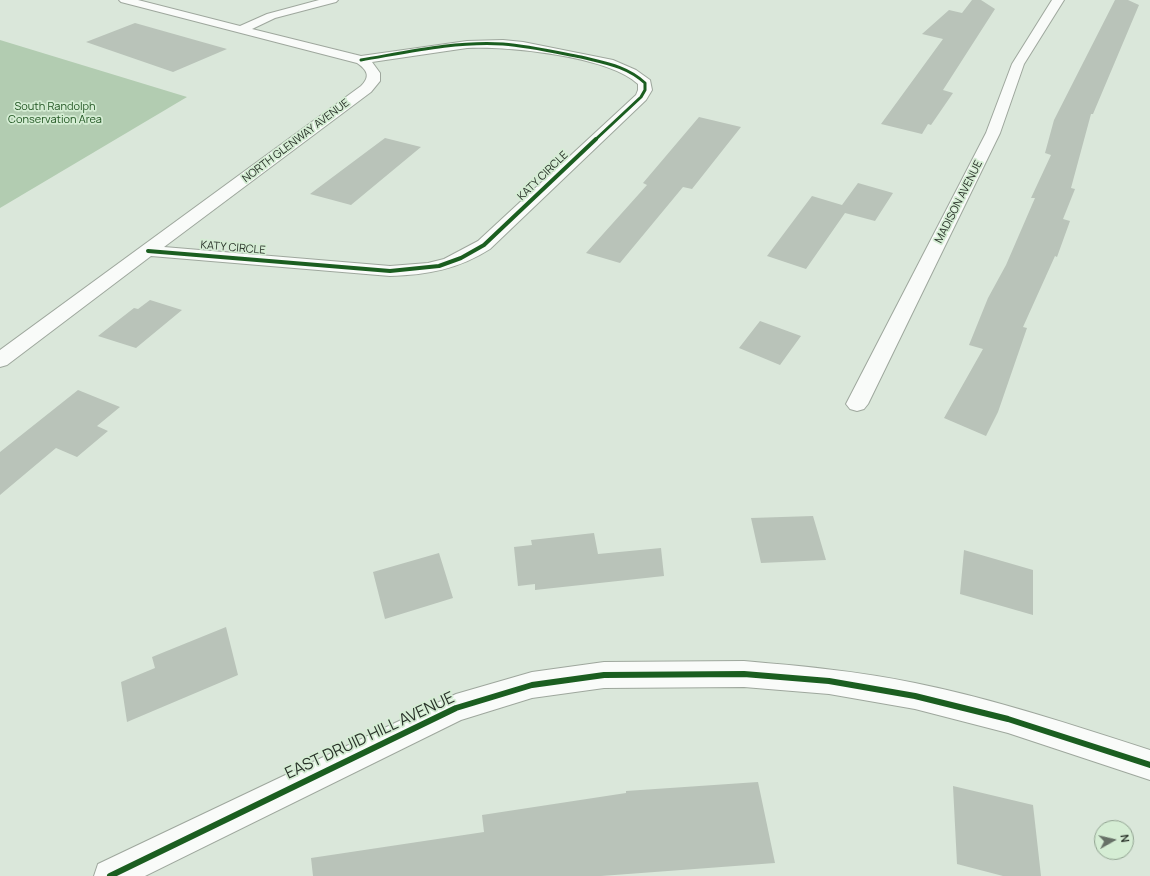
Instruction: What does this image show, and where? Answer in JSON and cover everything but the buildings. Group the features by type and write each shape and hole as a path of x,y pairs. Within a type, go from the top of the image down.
{"street":[{"path":"125,0 361,60"},
{"path":"242,29 271,16 332,0"},
{"name":"MADISON AVENUE","path":"857,404 993,133 1018,64 1052,7 1058,0"},
{"name":"KATY CIRCLE","path":"148,251 390,271 418,270 442,266 466,258 484,246 641,97 645,90 645,83 638,75 624,68 543,49 502,44 452,47 361,60"},
{"name":"NORTH GLENWAY AVENUE","path":"0,360 366,89 373,80 374,73 370,66 361,60"},
{"name":"EAST DRUID HILL AVENUE","path":"110,876 456,708 532,685 604,675 744,674 829,681 915,696 1008,719 1150,765"}],"green space":[{"name":"South Randolph Conservation Area","path":"0,40 187,97 0,208"}],"cycle path":[{"path":"148,251 390,271 416,270 450,263 484,245 641,97 645,90 645,83 639,77 632,72 616,66 554,51 513,45 467,44 361,60"},
{"path":"110,876 456,708 532,685 604,675 744,674 829,681 915,696 1008,719 1150,765"}]}
